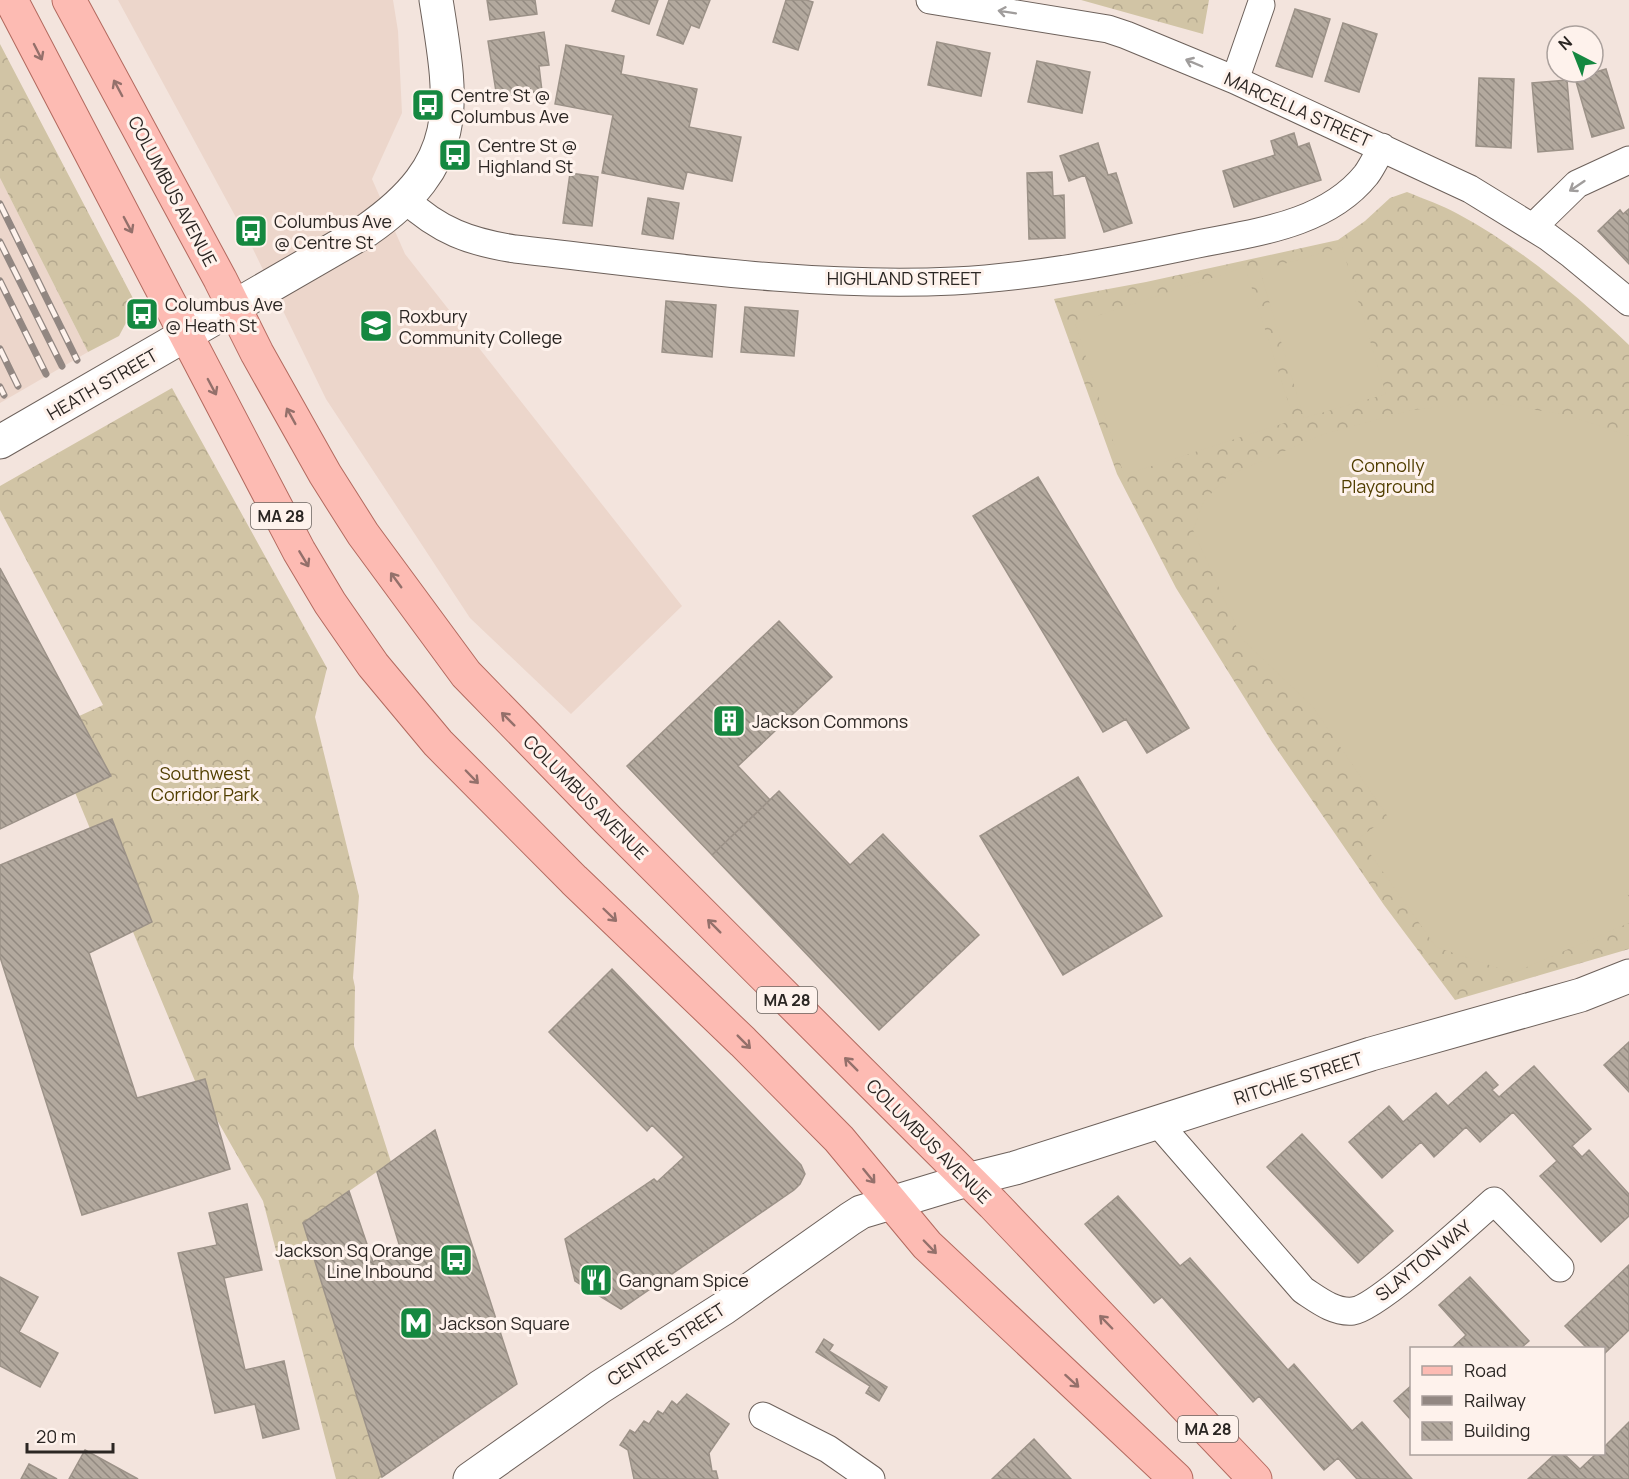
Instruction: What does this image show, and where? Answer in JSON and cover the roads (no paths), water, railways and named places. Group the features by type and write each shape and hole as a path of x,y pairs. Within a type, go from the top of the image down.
{"main road":[{"name":"MA 28","path":"11,0 299,551 330,603 391,688 438,742 566,872 743,1042 839,1139 927,1245 1176,1479"},
{"name":"COLUMBUS AVENUE","path":"69,0 93,41 300,432 343,503 466,674 1044,1258 1255,1479"},
{"path":"234,307 366,230 405,199 432,164 441,146 446,124 446,74 436,0"},
{"name":"HEATH STREET","path":"0,442 234,307"},
{"name":"RITCHIE STREET","path":"967,1180 1016,1168 1371,1054 1581,995 1629,976"},
{"name":"CENTRE STREET","path":"470,1479 600,1387 724,1308 849,1219 861,1212 967,1180"}],"street":[{"name":"MARCELLA STREET","path":"930,0 1108,29 1126,34 1235,80 1470,189 1533,227 1572,255 1629,302"},
{"path":"1235,80 1261,5"},
{"name":"HIGHLAND STREET","path":"405,199 428,218 453,233 484,244 515,249 770,275 868,281 955,281 1022,275 1092,264 1278,226 1316,214 1343,196 1366,174 1382,147"},
{"path":"1533,227 1577,183 1629,160"},
{"name":"SLAYTON WAY","path":"1157,1122 1303,1290 1330,1307 1350,1311 1362,1309 1402,1280 1494,1201 1560,1268"},
{"path":"763,1416 828,1449 871,1479"}],"railway":[{"path":"0,204 77,360"},
{"path":"0,242 62,366"},
{"path":"0,281 46,374"},
{"path":"0,349 18,386"},
{"path":"0,387 4,395"}],"place":[{"name":"Centre St @ Columbus Ave","path":"428,105"},
{"name":"Centre St @ Highland St","path":"455,155"},
{"name":"Columbus Ave @ Centre St","path":"251,231"},
{"name":"Columbus Ave @ Heath St","path":"142,314"},
{"name":"Roxbury Community College","path":"376,326"},
{"name":"Jackson Commons","path":"729,721"},
{"name":"Jackson Sq Orange Line Inbound","path":"456,1260"},
{"name":"Gangnam Spice","path":"596,1280"},
{"name":"Jackson Square","path":"416,1323"}],"park label":[{"name":"Connolly Playground","path":"1388,475"},
{"name":"Southwest Corridor Park","path":"205,783"}]}
